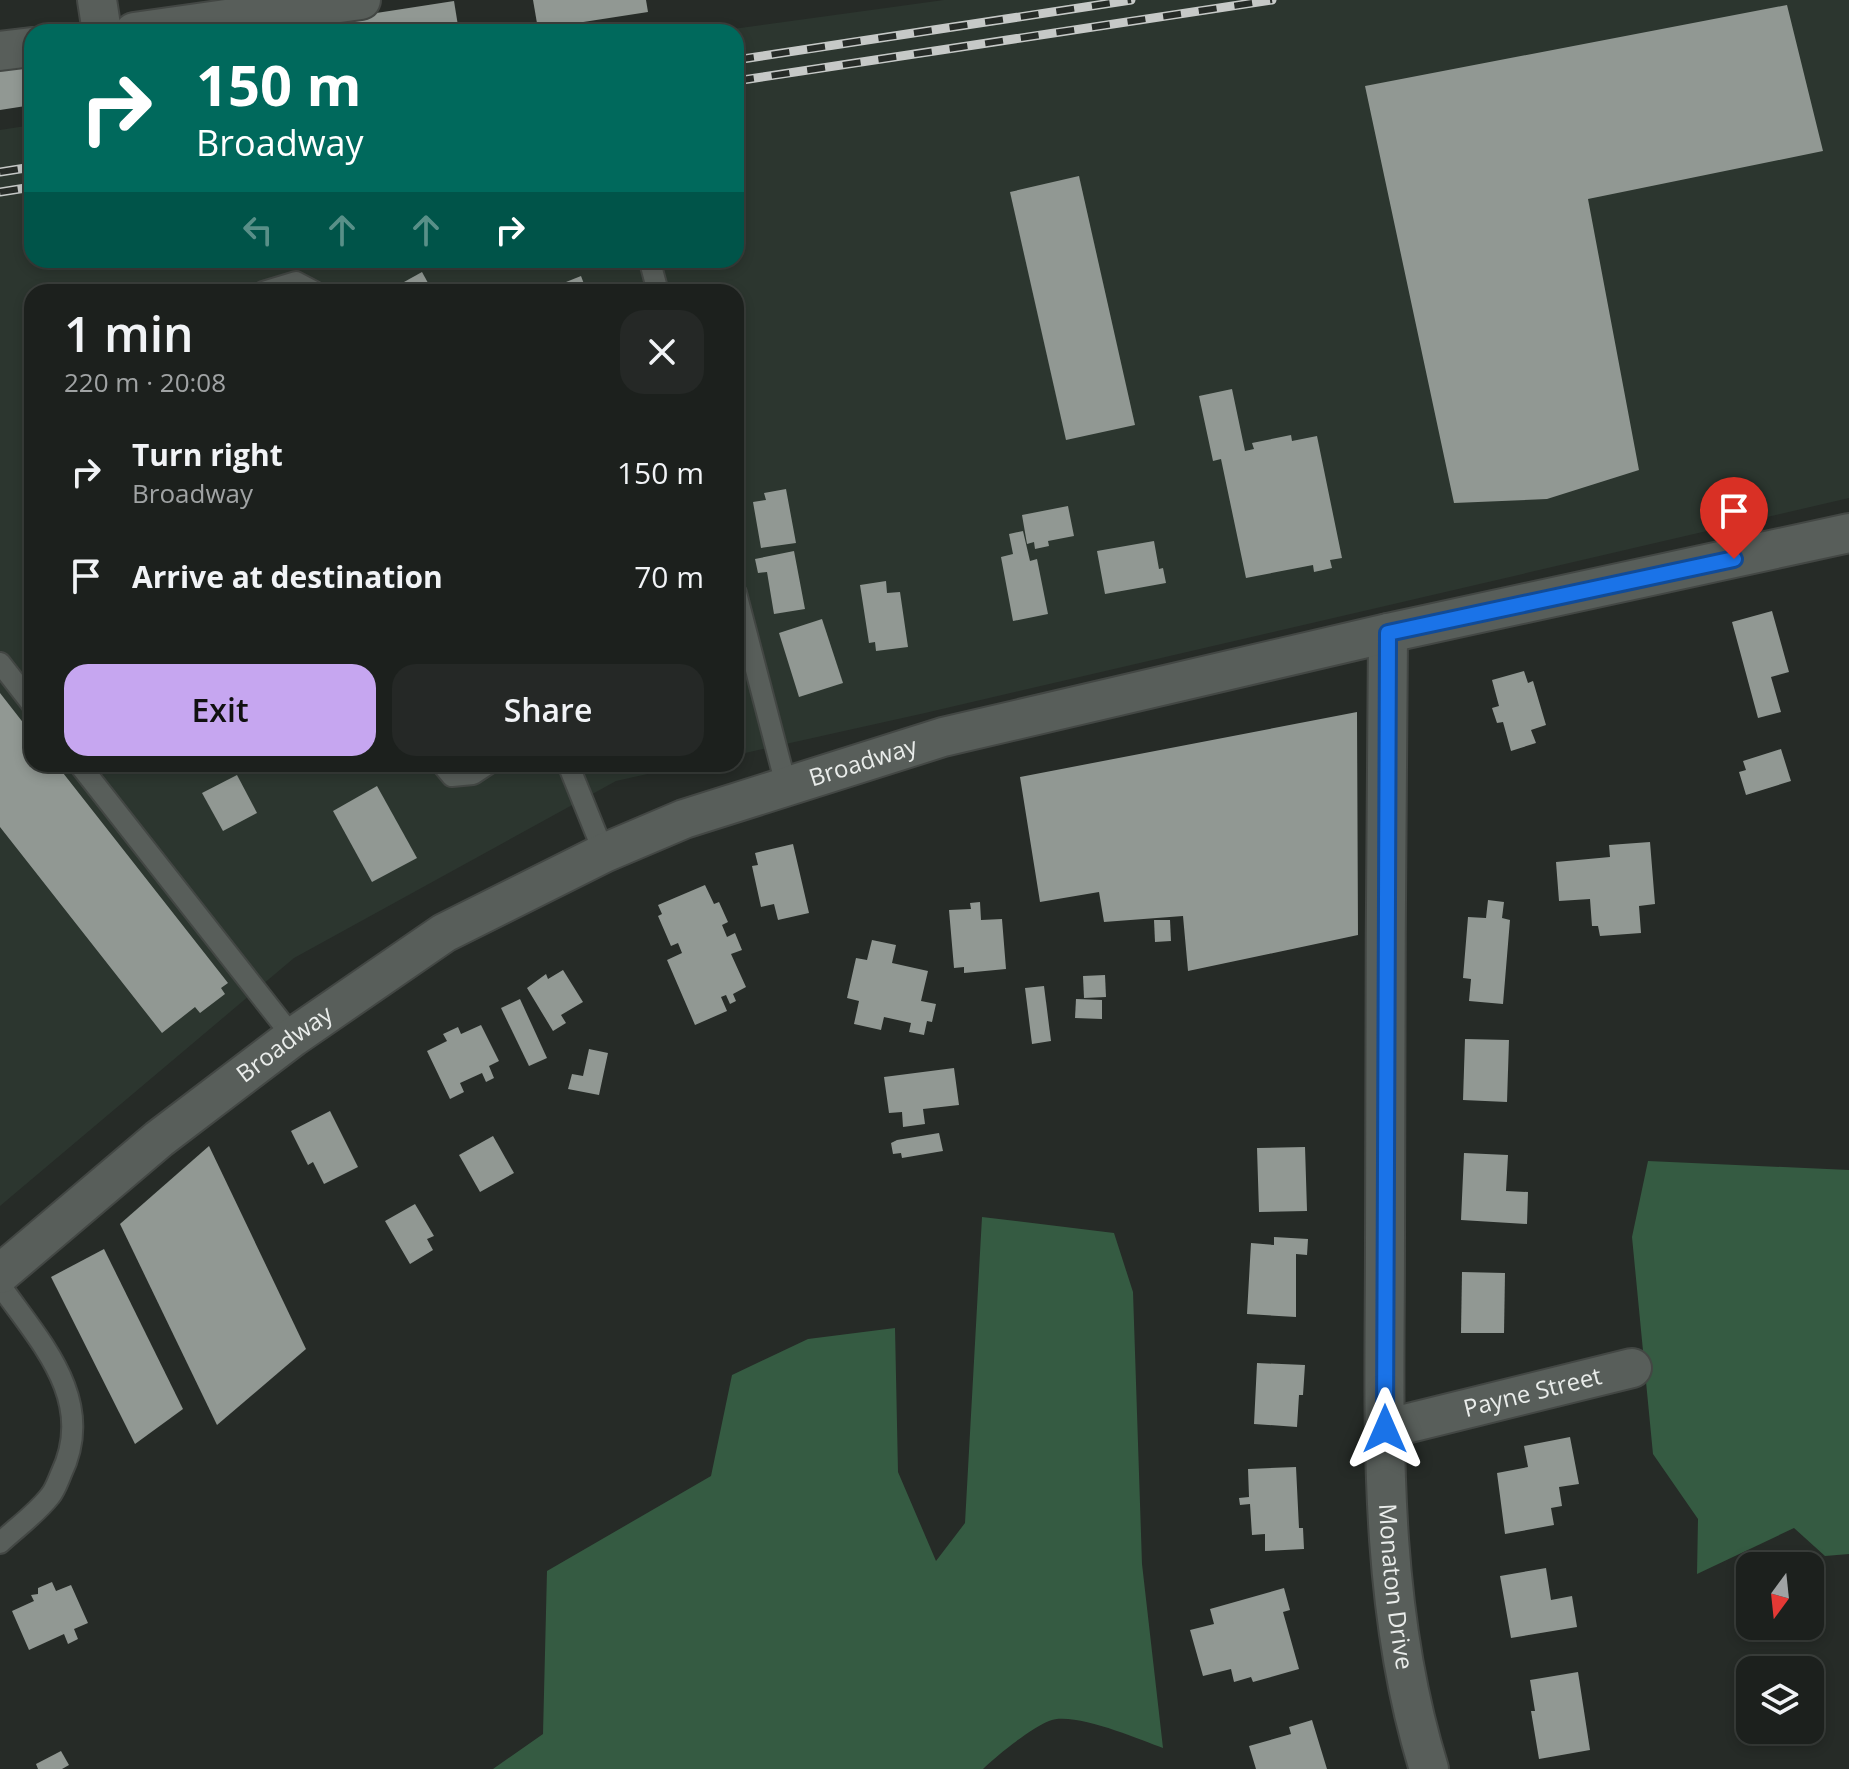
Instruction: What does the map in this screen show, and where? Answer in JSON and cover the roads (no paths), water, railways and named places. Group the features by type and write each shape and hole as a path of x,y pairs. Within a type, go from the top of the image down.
{"street":[{"path":"97,0 101,24"},
{"path":"191,24 361,0"},
{"path":"0,51 24,48"},
{"name":"Broadway","path":"0,1274 159,1139 293,1037 444,933 604,853 684,819 943,737 1388,633 1849,533"},
{"name":"Monaton Drive","path":"1388,633 1385,1429 1391,1579 1412,1715 1429,1769"},
{"name":"Payne Street","path":"1385,1429 1632,1368"}],"lane":[{"path":"744,624 786,785"},
{"path":"0,663 24,694"},
{"path":"85,772 293,1037"},
{"path":"449,772 452,776 476,772"},
{"path":"571,772 604,853"},
{"path":"0,1285 58,1367 70,1400 73,1428 68,1461 51,1496 0,1543"}],"railway":[{"path":"744,59 1131,0"},
{"path":"744,80 1272,0"},
{"path":"0,172 24,168"},
{"path":"0,192 24,188"}]}
